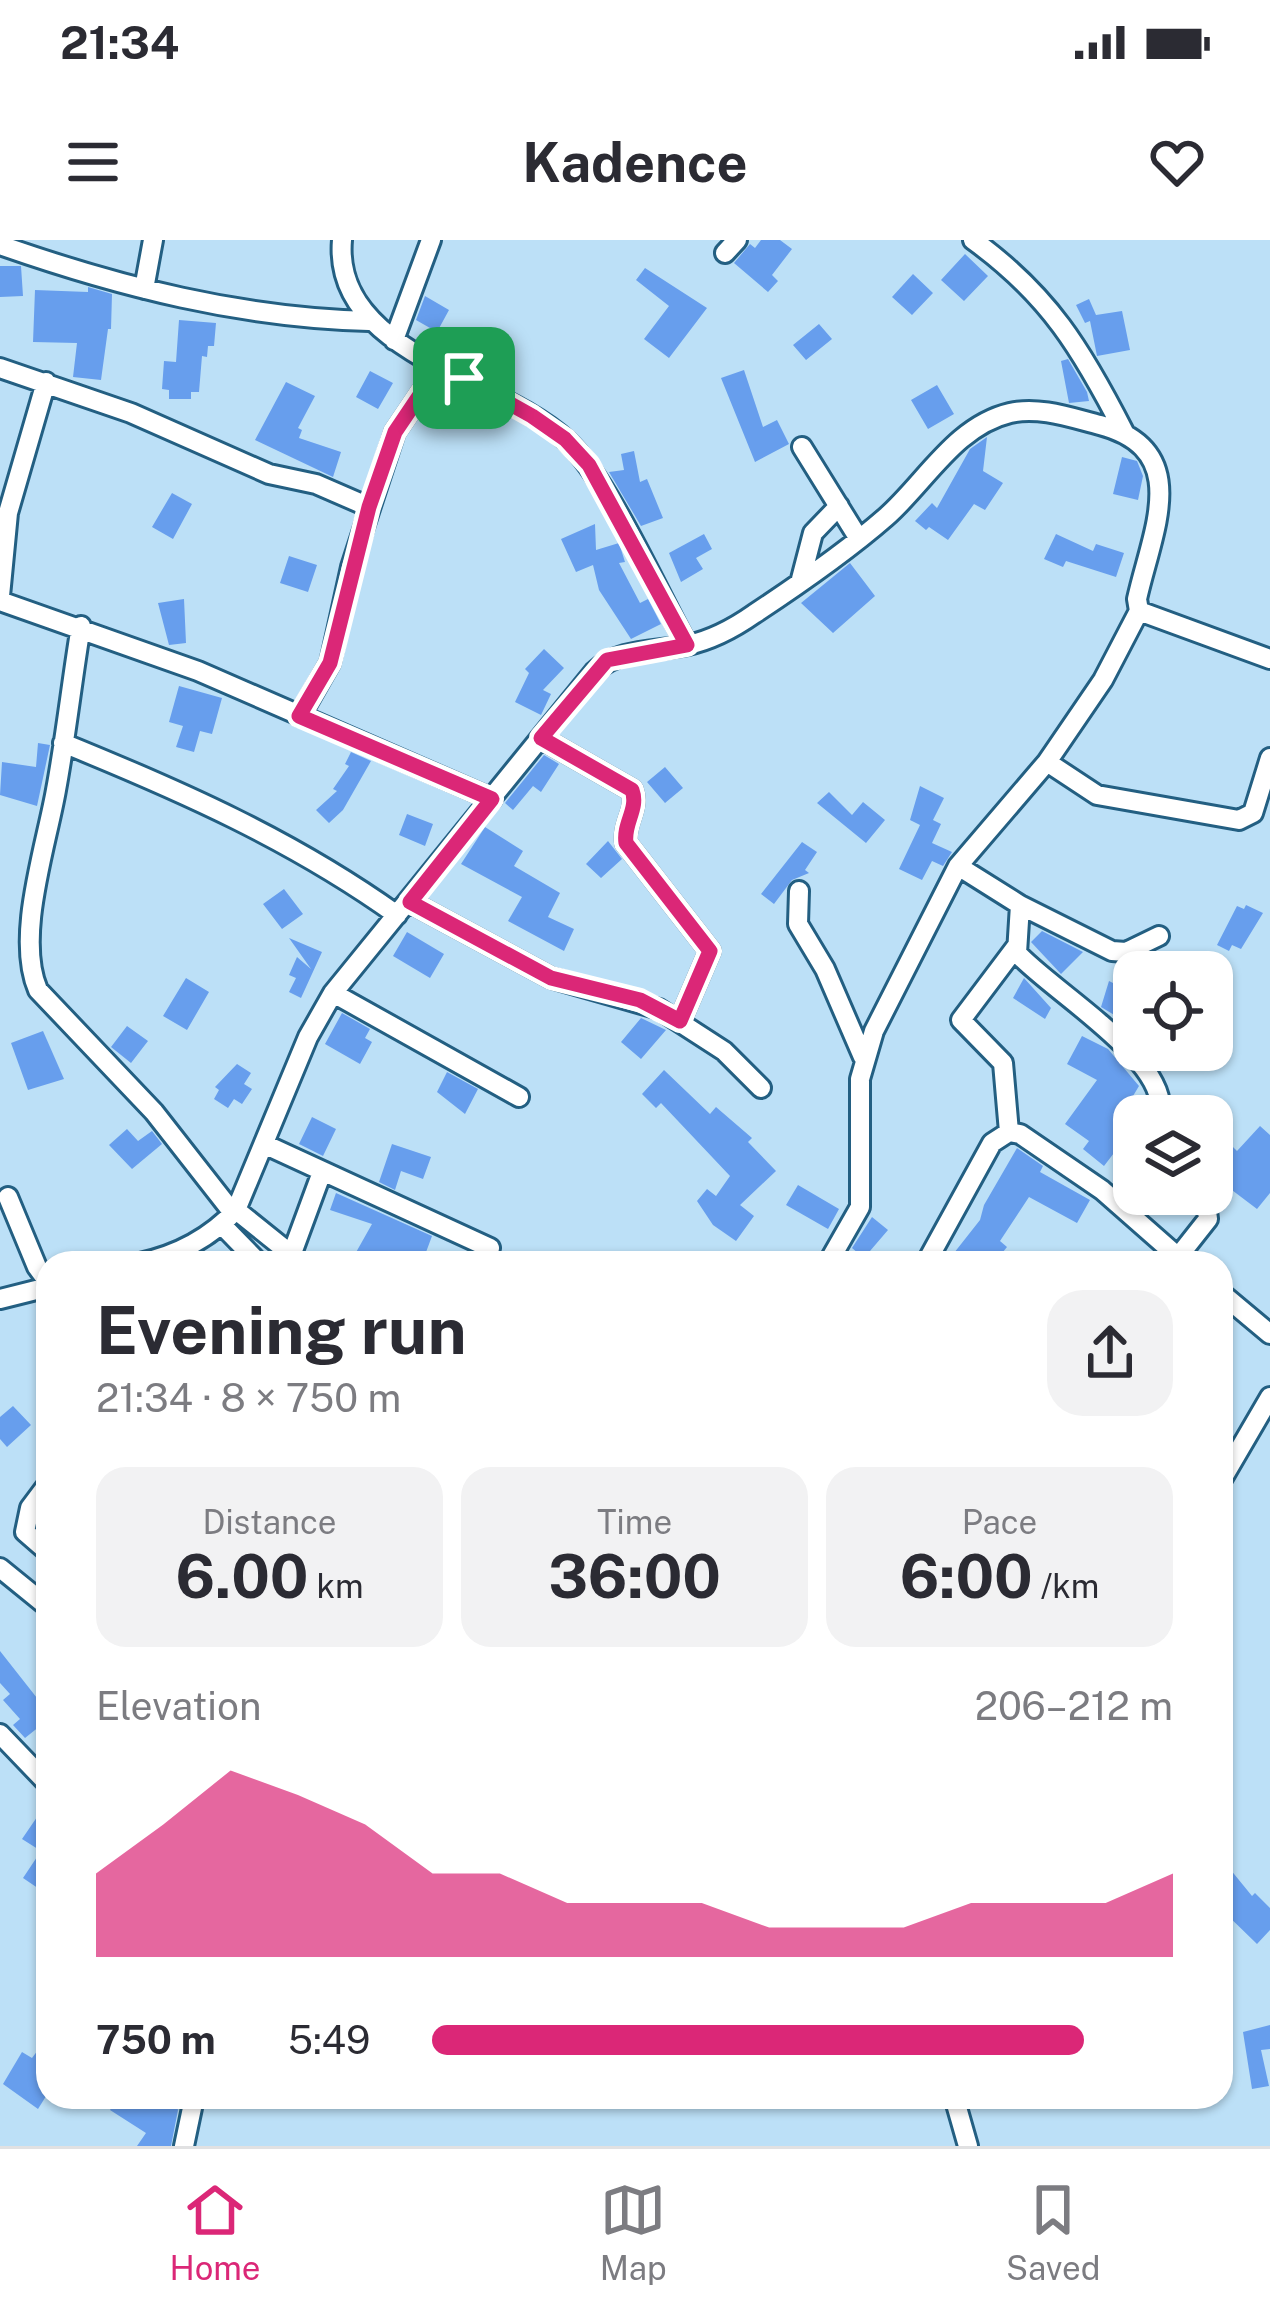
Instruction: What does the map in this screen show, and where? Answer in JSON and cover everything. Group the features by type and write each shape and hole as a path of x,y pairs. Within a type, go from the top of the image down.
{"street":[{"path":"144,290 153,240"},
{"path":"342,240 344,277 352,300 369,320 394,340 532,416 565,439 589,465 687,645"},
{"path":"394,340 431,240"},
{"path":"863,1057 958,866 1047,762 1102,680 1139,611 1137,599 1160,506 1154,458 1124,432 1061,320 1033,289 973,240"},
{"path":"0,245 144,290 303,320 369,320"},
{"path":"0,368 131,412 269,475 316,484 369,507"},
{"path":"299,716 330,663 369,507 408,408 422,392 464,378"},
{"path":"46,382 11,499 0,598 81,626 492,799"},
{"path":"176,1251 230,1216 266,1145 308,1036 369,943 404,908 607,660 687,645 735,626 859,539 889,515 951,449 1008,413 1059,415 1124,432"},
{"path":"802,447 859,539"},
{"path":"801,579 813,533 839,506"},
{"path":"1139,611 1270,658"},
{"path":"81,626 30,943 33,979 38,991 154,1112 252,1251"},
{"path":"541,738 632,790 634,807 624,833 626,843 710,951 680,1021"},
{"path":"63,743 247,821 349,880 551,978 640,1000 724,1051 760,1088"},
{"path":"1047,762 1097,795 1239,820 1253,813 1270,758"},
{"path":"958,866 1020,905 1112,950 1126,952 1159,936"},
{"path":"799,891 798,924 825,969 863,1057 860,1207 835,1251"},
{"path":"1009,1132 1003,1063 961,1020 962,1012 1016,947 1020,905"},
{"path":"1016,947 1024,961 1127,1048 1160,1095"},
{"path":"333,993 519,1097"},
{"path":"933,1251 992,1142 1009,1132 1021,1134 1102,1190 1171,1251"},
{"path":"266,1145 490,1248"},
{"path":"298,1251 322,1172"},
{"path":"8,1196 36,1265"},
{"path":"1187,1251 1208,1215"},
{"path":"230,1216 284,1251"},
{"path":"0,1299 36,1288"},
{"path":"1233,1303 1270,1334"},
{"path":"1233,1460 1270,1397"},
{"path":"36,1501 25,1532 36,1542"},
{"path":"0,1568 36,1597"},
{"path":"0,1733 36,1771"},
{"path":"184,2146 192,2109"},
{"path":"957,2109 968,2146"}],"building":[{"path":"761,240 780,240 792,249 772,275 778,281 768,292 734,263 750,244 755,248"},
{"path":"965,254 988,276 964,301 941,280"},
{"path":"0,266 21,266 23,296 0,297"},
{"path":"645,268 707,308 669,358 644,339 669,306 636,280"},
{"path":"913,274 933,293 912,315 892,297"},
{"path":"88,287 112,294 101,380 73,377 77,343 33,342 35,290 88,292"},
{"path":"425,296 449,310 437,332 416,320"},
{"path":"1089,299 1096,315 1122,311 1130,350 1097,356 1090,321 1085,323 1076,305"},
{"path":"179,320 216,323 214,346 208,346 207,357 202,356 199,392 191,392 191,399 169,399 169,390 162,389 164,361 176,362"},
{"path":"819,324 832,339 806,360 793,345"},
{"path":"1068,359 1089,401 1069,403 1061,361"},
{"path":"744,370 763,427 777,420 789,444 755,462 721,378"},
{"path":"370,371 393,383 378,409 356,397"},
{"path":"286,382 315,396 298,428 302,430 299,438 341,452 333,477 255,440"},
{"path":"937,385 954,414 928,429 911,400"},
{"path":"987,437 983,471 1003,483 985,510 974,504 948,540 929,527 926,530 915,521 932,503 937,508 970,449"},
{"path":"634,451 640,482 647,479 663,518 641,526 609,472 624,470 621,454"},
{"path":"1122,457 1137,461 1143,476 1138,500 1113,494"},
{"path":"172,493 192,504 173,539 152,527"},
{"path":"595,524 596,550 619,543 625,562 619,563 640,603 648,599 661,624 631,639 599,590 593,565 576,572 561,539"},
{"path":"704,534 712,549 696,558 703,569 681,582 669,553"},
{"path":"1056,534 1093,551 1096,544 1124,553 1116,577 1044,559"},
{"path":"289,556 317,565 308,592 280,583"},
{"path":"850,563 875,596 833,633 801,603"},
{"path":"184,599 186,643 169,645 158,603"},
{"path":"544,649 564,668 543,690 551,694 541,715 515,702 529,673 525,669"},
{"path":"179,686 222,698 212,734 200,731 194,752 176,747 183,726 169,722"},
{"path":"38,743 50,745 37,806 0,795 2,762 36,767"},
{"path":"351,752 371,761 343,810 329,823 316,810 337,791 333,789 349,766 345,764"},
{"path":"544,755 559,764 541,792 533,786 513,810 505,803"},
{"path":"665,767 683,788 665,803 647,782"},
{"path":"920,786 944,798 933,820 941,824 932,843 952,852 943,866 932,861 922,880 899,869 920,825 910,820"},
{"path":"829,792 852,815 863,802 885,820 866,843 817,803"},
{"path":"407,814 433,824 425,846 399,835"},
{"path":"485,827 523,851 514,866 560,893 548,917 574,929 564,951 508,921 522,897 461,864"},
{"path":"608,841 622,859 601,878 586,864"},
{"path":"802,842 817,852 805,870 809,873 792,880 774,904 761,894"},
{"path":"284,889 303,914 282,929 263,904"},
{"path":"1246,905 1263,913 1241,949 1232,945 1229,951 1217,945 1237,906 1244,909"},
{"path":"1042,931 1083,952 1061,974 1031,942"},
{"path":"407,932 444,954 430,978 393,956"},
{"path":"289,938 322,952 301,998 289,992 296,978 289,975 297,957 311,969"},
{"path":"186,978 209,992 187,1030 163,1016"},
{"path":"1024,978 1051,1008 1045,1019 1013,998"},
{"path":"1109,981 1113,983 1113,1014 1101,1007"},
{"path":"342,1013 370,1029 365,1038 372,1042 360,1064 325,1044"},
{"path":"641,1018 666,1030 641,1059 621,1042"},
{"path":"127,1026 148,1041 131,1063 111,1047"},
{"path":"43,1031 64,1079 28,1090 11,1043"},
{"path":"1082,1036 1108,1049 1113,1071 1126,1071 1139,1086 1134,1095 1113,1095 1113,1154 1104,1166 1083,1149 1089,1141 1065,1124 1097,1080 1067,1064"},
{"path":"237,1064 251,1073 244,1084 252,1089 242,1104 234,1099 228,1108 214,1099 219,1090 215,1087"},
{"path":"664,1070 710,1114 716,1107 752,1138 748,1142 776,1171 740,1205 754,1216 736,1241 713,1225 697,1201 707,1189 716,1196 730,1176 661,1103 656,1108 642,1094"},
{"path":"447,1072 478,1089 465,1114 437,1092"},
{"path":"312,1117 336,1129 323,1156 299,1144"},
{"path":"1260,1126 1270,1135 1270,1193 1257,1209 1233,1191 1233,1147 1237,1151"},
{"path":"127,1129 138,1141 152,1131 162,1144 132,1169 109,1145"},
{"path":"392,1144 431,1157 423,1179 401,1171 395,1190 379,1182"},
{"path":"1017,1148 1043,1166 1040,1172 1090,1200 1077,1223 1029,1197 1000,1241 1007,1247 1004,1251 956,1251 980,1220"},
{"path":"798,1185 839,1209 828,1229 786,1205"},
{"path":"336,1193 432,1236 426,1251 357,1251 372,1224 330,1210"},
{"path":"872,1217 888,1230 870,1251 852,1248"},
{"path":"13,1406 31,1425 7,1447 0,1439 0,1417"},
{"path":"0,1651 36,1697 36,1729 25,1738 13,1725 20,1719 3,1700 10,1694 0,1683"},
{"path":"36,1819 36,1848 22,1839"},
{"path":"36,1858 36,1887 23,1878"},
{"path":"1233,1873 1252,1896 1255,1893 1270,1908 1270,1930 1257,1944 1233,1921"},
{"path":"1270,2025 1270,2049 1261,2050 1269,2086 1252,2089 1243,2032"},
{"path":"22,2052 32,2058 36,2053 36,2108 3,2084"},
{"path":"178,2109 171,2146 137,2146 146,2133 110,2110"}],"route":[{"path":"464,378 532,416 565,439 589,465 687,645 607,660 541,738 632,790 635,799 624,833 626,843 710,951 680,1021 640,1000 612,997 551,978 410,902 492,799 299,716 330,663 369,507 395,432 422,392 464,378"}]}
